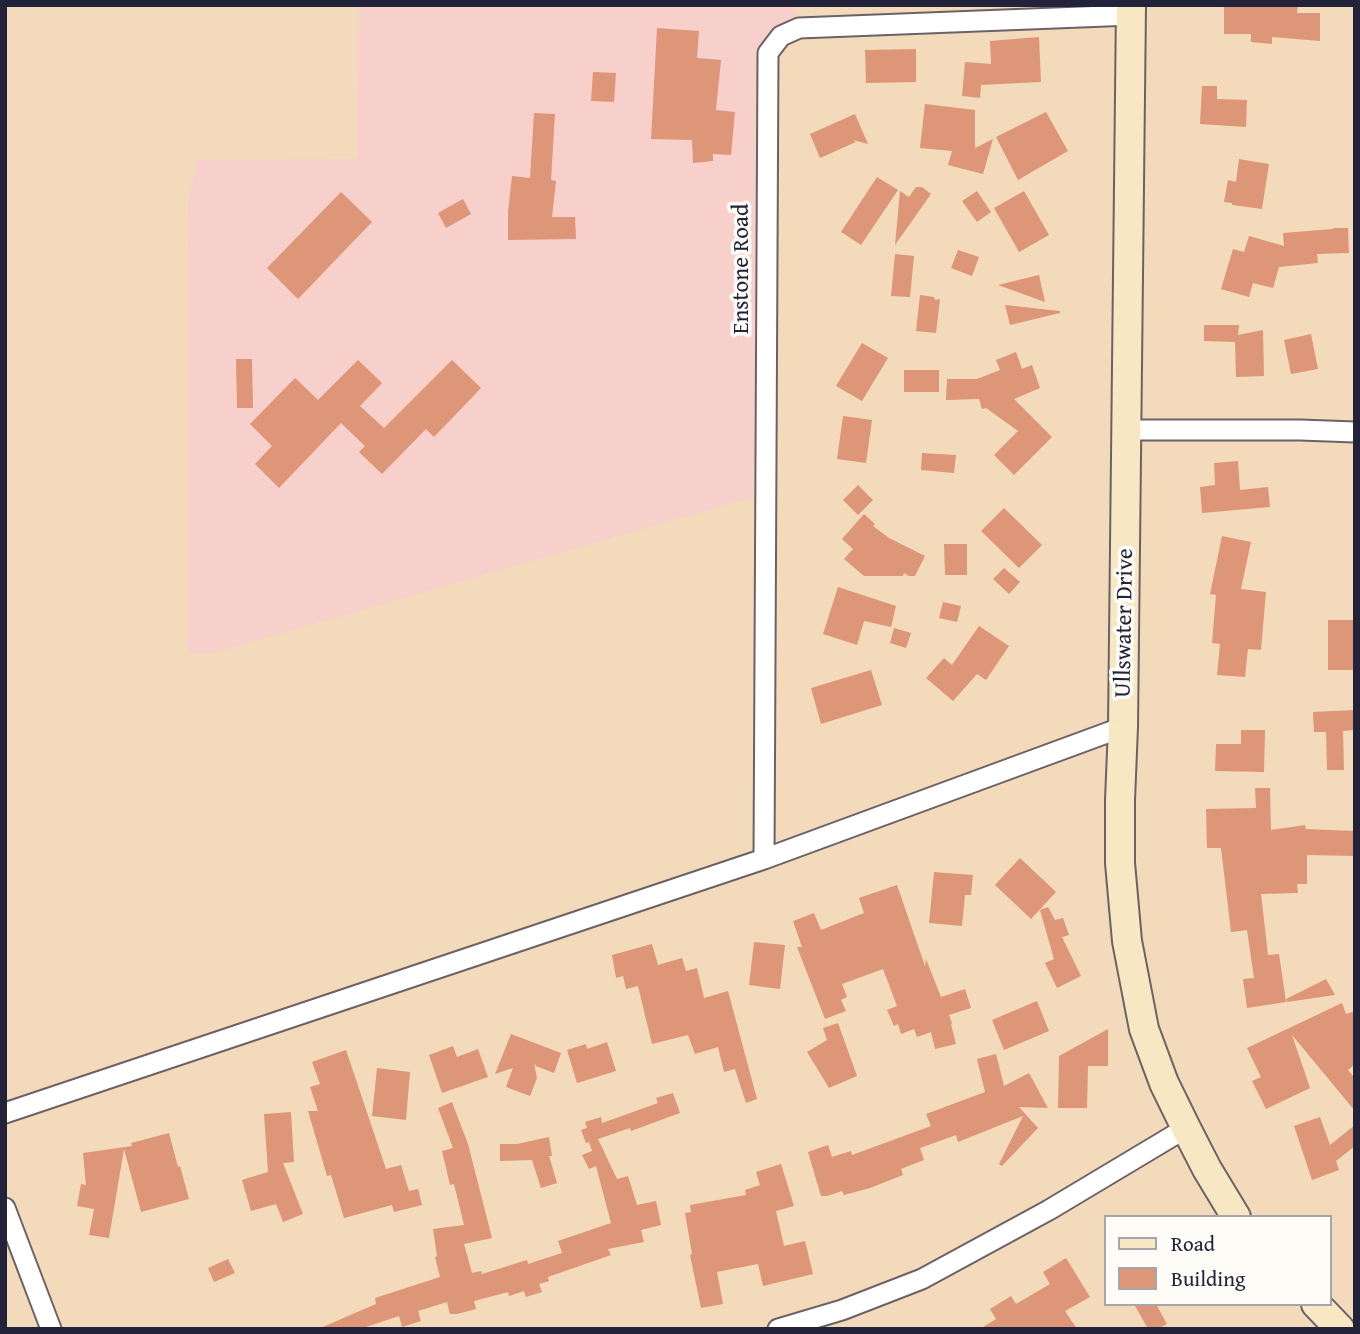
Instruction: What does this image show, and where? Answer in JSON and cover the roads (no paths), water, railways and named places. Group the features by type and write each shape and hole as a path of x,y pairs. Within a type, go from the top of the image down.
{"street":[{"name":"Ullswater Drive","path":"1131,10 1120,863 1127,942 1144,1029 1164,1083 1186,1128 1207,1169 1236,1215"},
{"name":"Enstone Road","path":"764,859 768,53 781,36 799,28 1131,10"},
{"path":"1127,430 1355,432"},
{"path":"5,1113 764,859 1123,727"},
{"path":"778,1329 842,1310 922,1279 1049,1210 1186,1128"},
{"path":"5,1208 51,1329"},
{"path":"1318,1306 1340,1329"}]}
